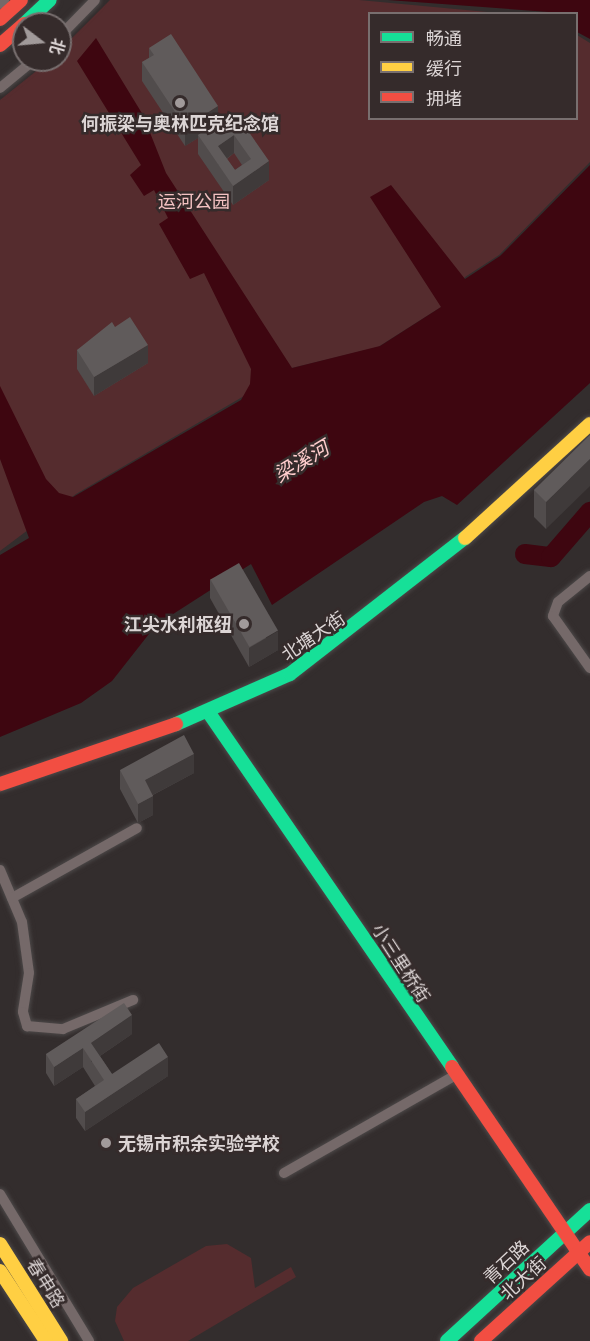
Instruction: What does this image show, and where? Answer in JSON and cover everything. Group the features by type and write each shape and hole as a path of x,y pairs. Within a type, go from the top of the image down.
{"main road":[{"path":"0,19 21,0"},
{"path":"37,12 50,0"},
{"path":"0,45 12,34"},
{"name":"北塘大街","path":"0,784 209,713 290,674 352,631 442,560 590,424"},
{"name":"小三里桥街","path":"209,713 454,1076 590,1269"},
{"name":"青石路","path":"447,1341 590,1210"},
{"name":"北大街","path":"481,1341 590,1242"},
{"name":"春申路","path":"0,1244 5,1263 61,1341"},
{"name":"春申路","path":"0,1271 46,1341"}],"street":[{"path":"0,4 4,0"},
{"path":"72,24 96,1"},
{"path":"0,88 19,72"},
{"path":"590,576 558,602 553,616 558,627 590,668"},
{"path":"12,898 137,828"},
{"path":"0,870 22,922 29,973 23,1012 31,1030 63,1029 133,1000"},
{"path":"284,1173 454,1076"},
{"path":"0,1194 89,1341"}],"green space":[{"name":"运河公园","path":"110,0 359,0 487,12 368,12 368,120 578,120 578,36 590,43 590,162 499,255 465,277 441,307 378,347 292,368 76,494 0,551 0,100 35,72 72,72 72,38"},
{"path":"227,1244 251,1258 255,1288 291,1267 296,1277 188,1341 124,1341 115,1321 117,1307 133,1288 206,1246"}],"water":[{"path":"388,0 590,0 590,39 578,33 578,12 549,12"},
{"name":"梁溪河","path":"96,38 143,115 166,173 292,368 380,346 441,307 370,197 391,185 465,279 500,256 590,165 590,383 457,505 442,496 424,502 272,605 251,564 156,625 112,681 81,703 0,737 0,555 29,538 0,459 0,386 46,479 59,493 73,497 241,400 250,384 251,369 204,273 190,279 159,224 168,218 154,190 144,196 130,175 141,165 77,61"}],"building":[{"name":"何振梁与奥林匹克纪念馆","path":"171,34 218,106 185,127 142,62 154,55 149,48"},
{"path":"237,115 269,161 233,186 198,135 225,116 229,120","holes":["234,135 251,159 235,170 218,146"]},
{"path":"130,317 148,345 94,377 77,350 112,322 115,327"},
{"path":"590,435 590,459 546,502 534,490"},
{"path":"239,563 278,631 249,647 210,580"},
{"path":"184,735 194,754 145,780 153,796 138,804 120,770"},
{"path":"124,1003 132,1015 91,1043 112,1074 159,1043 168,1057 85,1112 76,1099 104,1080 83,1048 54,1067 46,1054"}],"waterway":[{"path":"525,554 551,557 590,512"}],"traffic: fast":[{"path":"37,12 50,0"},
{"path":"176,724 290,674 465,538"},
{"path":"209,713 452,1067"},
{"path":"447,1341 590,1210"}],"traffic: slow":[{"path":"465,538 590,424"},
{"path":"0,1244 61,1341"},
{"path":"0,1271 46,1341"}],"traffic: jam":[{"path":"0,19 21,0"},
{"path":"0,45 12,34"},
{"path":"0,784 176,724"},
{"path":"452,1067 590,1269"},
{"path":"481,1341 590,1242"}],"place":[{"name":"何振梁与奥林匹克纪念馆","path":"180,103"},
{"name":"江尖水利枢纽","path":"244,624"},
{"name":"无锡市积余实验学校","path":"106,1143"}]}
